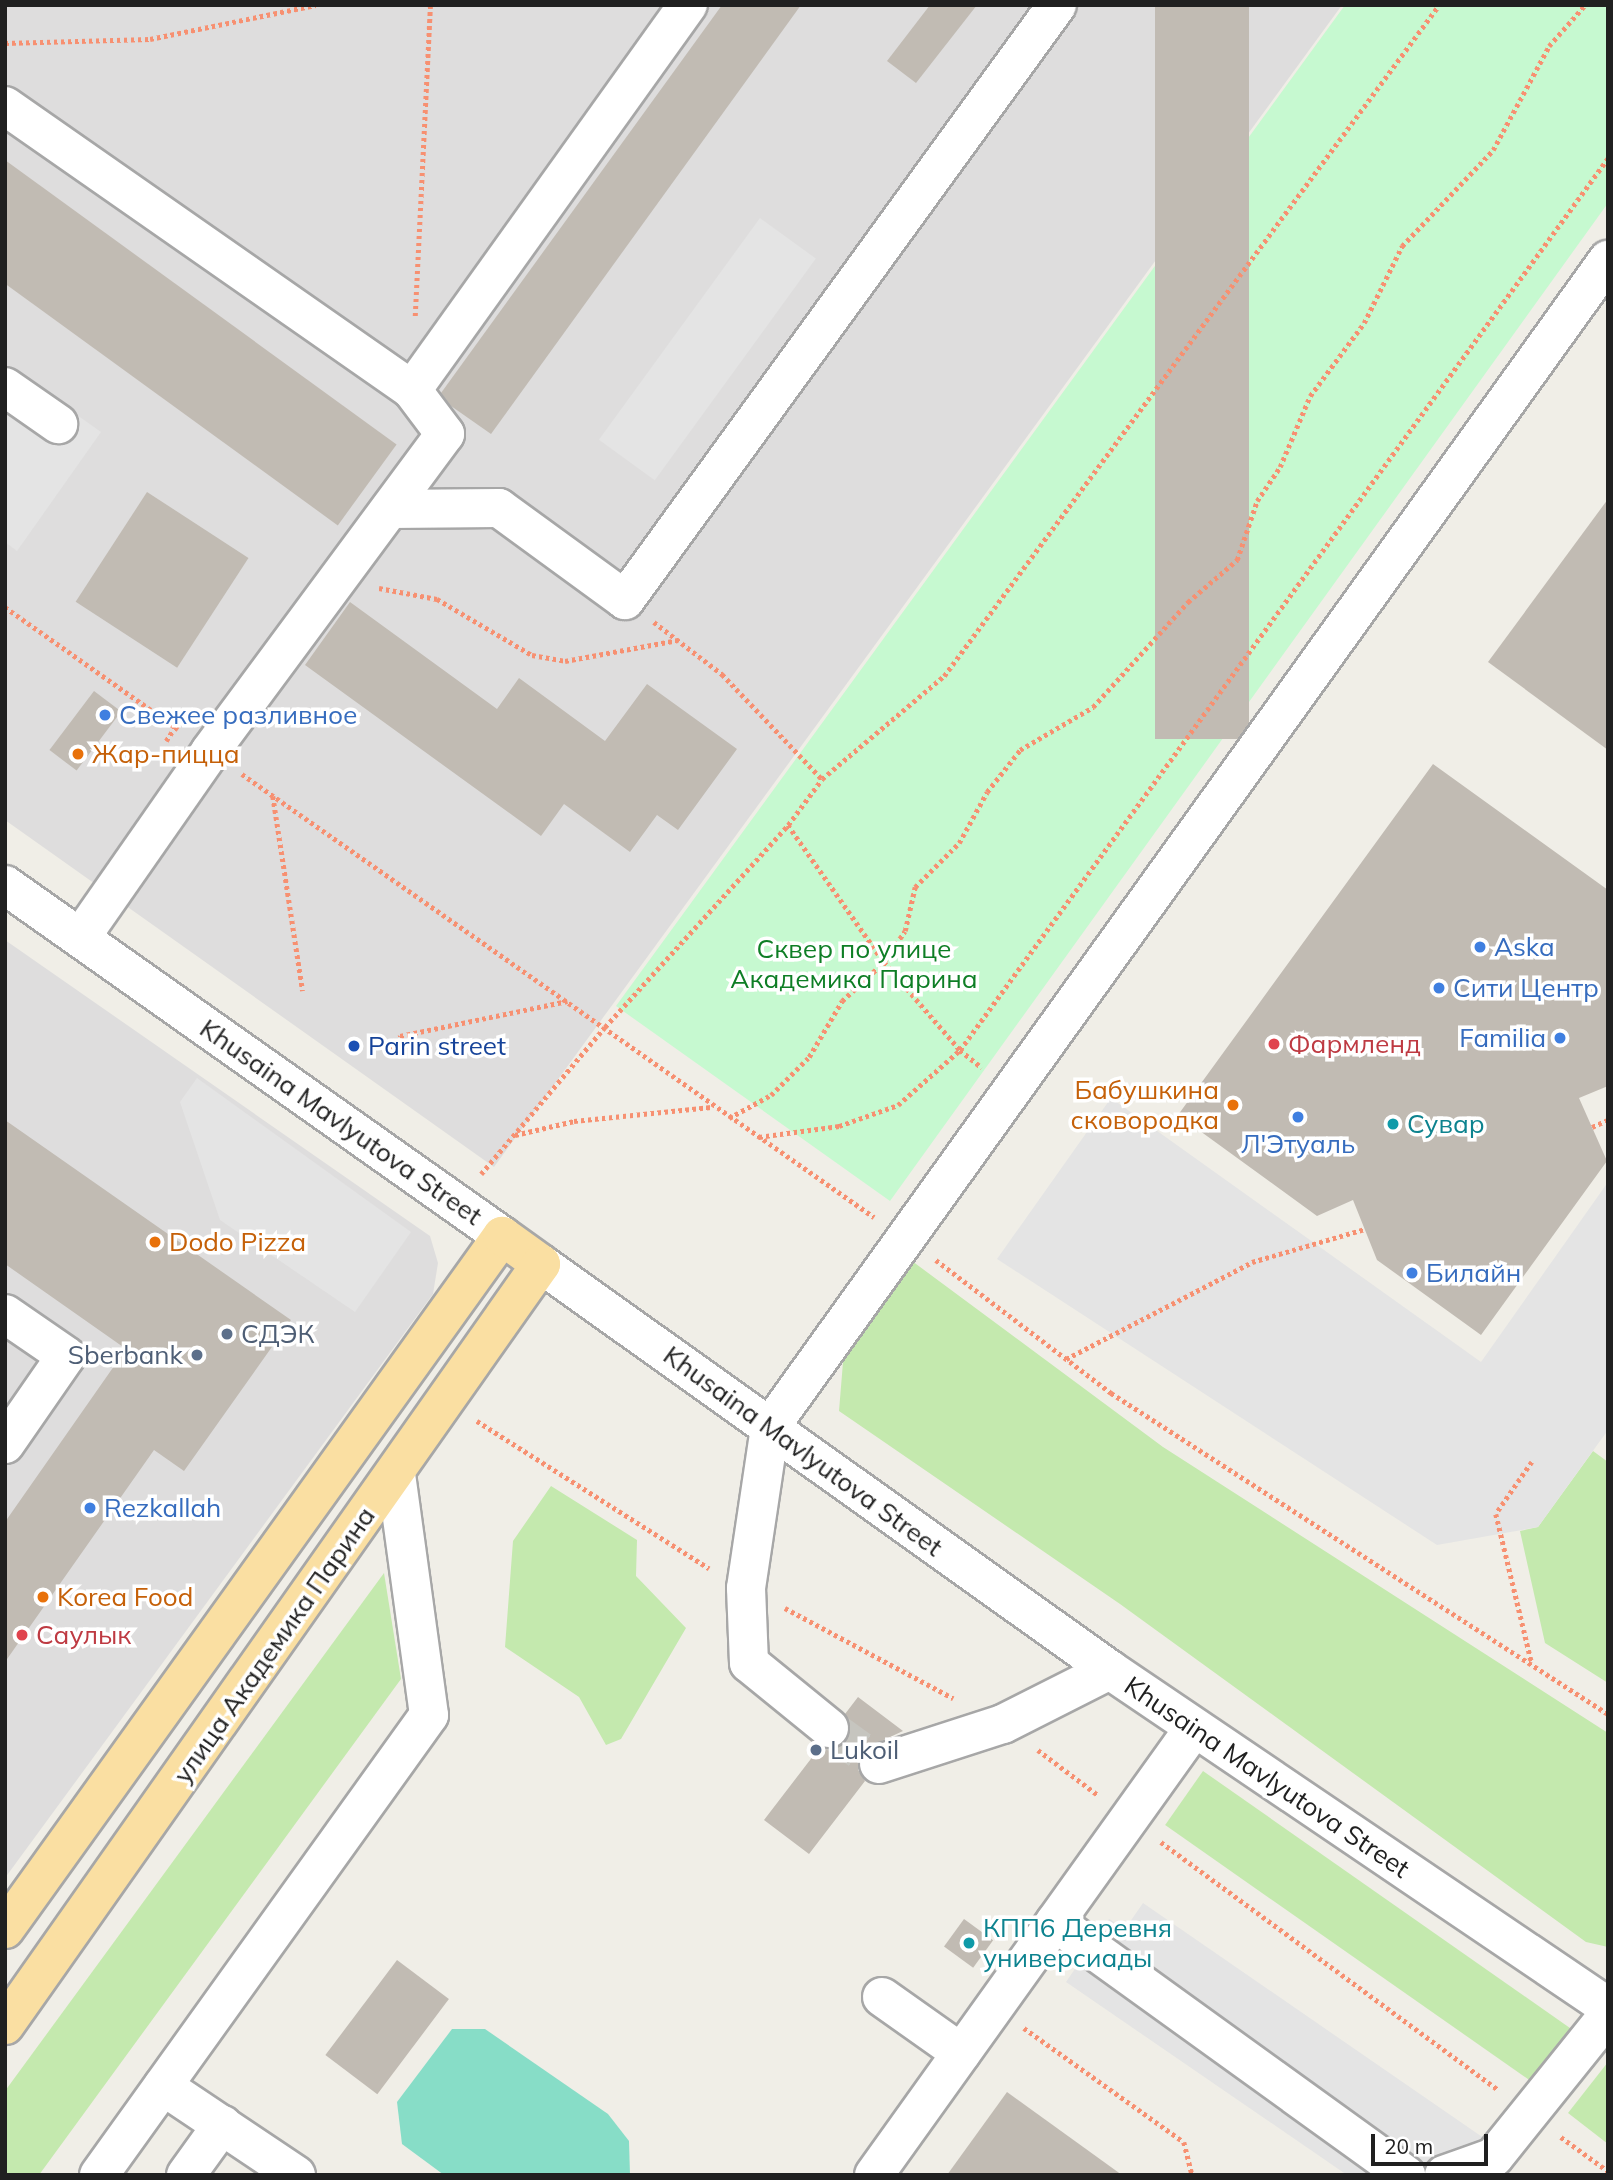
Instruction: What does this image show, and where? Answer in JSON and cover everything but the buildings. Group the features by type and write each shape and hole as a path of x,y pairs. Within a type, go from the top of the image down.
{"main road":[{"name":"Khusaina Mavlyutova Street","path":"502,1236 541,1264"},
{"name":"улица Академика Парина","path":"5,1929 502,1236"},
{"name":"улица Академика Парина","path":"5,2025 541,1264"}],"street":[{"path":"412,390 688,5"},
{"path":"390,509 499,508 625,600 1057,5"},
{"path":"5,106 412,390 445,434 210,752 81,937"},
{"path":"829,1728 749,1663 746,1588 770,1427 1608,260"},
{"path":"5,387 58,424"},
{"name":"Khusaina Mavlyutova Street","path":"5,885 502,1236"},
{"name":"Khusaina Mavlyutova Street","path":"541,1264 1110,1670 1608,2007"},
{"path":"5,1314 66,1356 5,1444"},
{"path":"99,2175 429,1715 396,1473"},
{"path":"879,1764 1003,1724 1110,1670"},
{"path":"874,2175 1194,1728"},
{"path":"1055,1922 1406,2175"},
{"path":"882,1997 961,2053"},
{"path":"1444,2175 1494,2157 1608,2015"},
{"path":"163,2086 296,2175"},
{"path":"186,2175 222,2125"}],"path":[{"path":"5,43 150,39 316,5"},
{"path":"415,322 430,5"},
{"path":"480,1174 605,1027 788,825 822,779 944,676 1438,5"},
{"path":"729,1118 771,1096 809,1057 842,1001 884,962 905,931 915,887 959,843 987,792 1020,750 1093,707 1188,603 1237,560 1257,501 1280,467 1310,396 1364,323 1402,247 1493,150 1549,46 1585,5"},
{"path":"757,1137 839,1126 898,1105 960,1051 1608,158"},
{"path":"337,580 438,599 532,655 565,661 678,640"},
{"path":"625,600 722,674 822,779"},
{"path":"5,607 605,1027 712,1107 907,1239 1111,1394 1608,1714"},
{"path":"273,796 303,991"},
{"path":"788,825 884,962 960,1051"},
{"path":"387,1054 400,1036 568,1001"},
{"path":"514,1135 574,1121 712,1107"},
{"path":"1592,1127 1608,1120"},
{"path":"1066,1359 1252,1262 1365,1228"},
{"path":"468,1415 690,1558 1003,1724 1608,2171"},
{"path":"1532,1462 1496,1514 1532,1665"},
{"path":"994,2007 1184,2142 1192,2175"}],"shaded area":[{"path":"5,5 1342,5 494,1167 5,820"},
{"path":"760,218 816,259 655,480 599,440"},
{"path":"19,374 101,432 17,551 5,542 5,394"},
{"path":"5,940 430,1236 438,1263 433,1294 5,1878"},
{"path":"197,1078 411,1232 355,1312 220,1220 180,1102"},
{"path":"1111,1098 1481,1362 1608,1182 1608,1430 1538,1527 1437,1545 997,1259"},
{"path":"1143,1903 1491,2143 1469,2175 1347,2175 1066,1982 1109,1919 1125,1929"}],"green space":[{"name":"Сквер по улице Академика Парина","path":"1345,5 1608,5 1608,203 890,1201 616,1006"},
{"path":"912,1261 1163,1447 1608,1733 1608,1947 1586,1942 1120,1604 839,1411 844,1350"},
{"path":"1593,1451 1608,1462 1608,1683 1545,1643 1520,1531 1538,1527"},
{"path":"551,1486 637,1540 636,1576 686,1628 621,1739 606,1745 579,1697 505,1647 513,1541"},
{"path":"384,1573 401,1679 39,2175 5,2175 5,2091"},
{"path":"1203,1771 1578,2034 1540,2088 1165,1825"},
{"path":"452,2029 485,2029 608,2114 629,2141 630,2175 444,2175 402,2144 397,2102"},
{"path":"1608,2062 1608,2144 1568,2113"}],"tunnel":[{"path":"829,1728 879,1764"}],"place":[{"name":"Свежее разливное","path":"105,715"},
{"name":"Жар-пицца","path":"78,754"},
{"name":"Aska","path":"1480,947"},
{"name":"Сити Центр","path":"1439,988"},
{"name":"Familia","path":"1560,1038"},
{"name":"Фармленд","path":"1274,1044"},
{"name":"Parin street","path":"354,1046"},
{"name":"Бабушкина сковородка","path":"1233,1105"},
{"name":"Л'Этуаль","path":"1298,1117"},
{"name":"Сувар","path":"1393,1124"},
{"name":"Dodo Pizza","path":"155,1242"},
{"name":"Билайн","path":"1412,1273"},
{"name":"СДЭК","path":"227,1334"},
{"name":"Sberbank","path":"197,1355"},
{"name":"Rezkallah","path":"90,1508"},
{"name":"Korea Food","path":"43,1597"},
{"name":"Саулык","path":"22,1635"},
{"name":"Lukoil","path":"816,1750"},
{"name":"КПП6 Деревня универсиады","path":"969,1943"}]}
